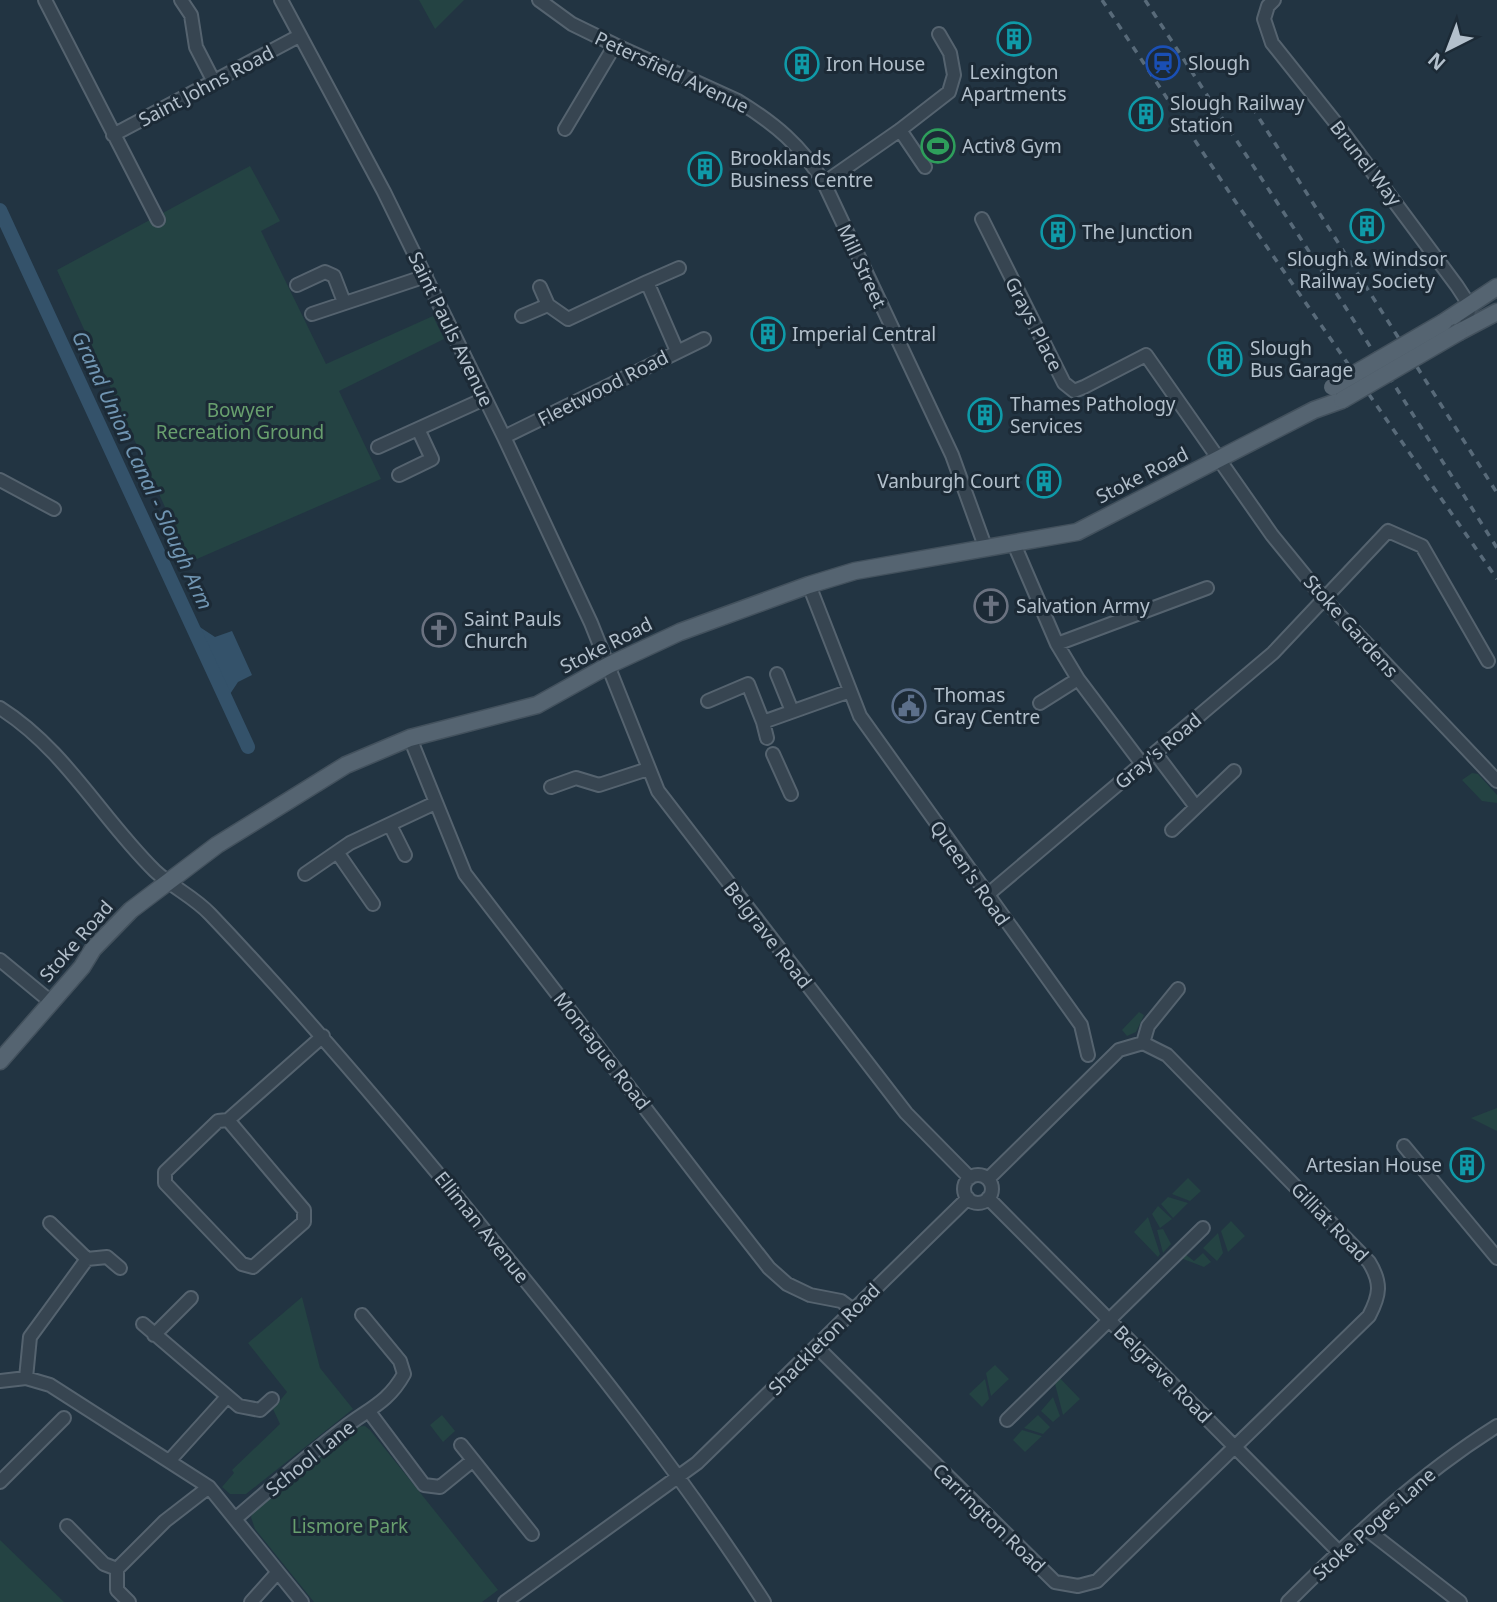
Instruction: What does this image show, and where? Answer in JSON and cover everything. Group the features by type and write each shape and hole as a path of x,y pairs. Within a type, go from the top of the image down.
{"main road":[{"name":"Stoke Road","path":"0,1061 116,924 167,881 218,845 346,765 410,738 537,705 609,665 680,632 809,585 856,571 1077,532 1314,410 1497,287"},
{"name":"Stoke Road","path":"1337,394 1497,312"}],"street":[{"path":"45,0 159,220"},
{"path":"181,0 196,11 197,47 214,82"},
{"name":"Saint Pauls Avenue","path":"281,0 426,276 609,665"},
{"name":"Petersfield Avenue","path":"539,0 572,24 738,101 759,114 800,147 824,183"},
{"name":"Brunel Way","path":"1274,0 1268,6 1264,19 1272,43 1402,209 1470,306"},
{"path":"824,183 949,92 954,75 950,53 939,34"},
{"name":"Saint Johns Road","path":"113,135 299,36"},
{"path":"565,129 615,46"},
{"path":"900,130 925,167"},
{"name":"Mill Street","path":"824,183 952,455 986,549"},
{"name":"Grays Place","path":"982,219 1064,383 1074,391 1146,355"},
{"path":"540,287 548,305 568,319 679,268"},
{"path":"297,285 325,272 334,276 344,302"},
{"path":"312,314 344,302 364,299 392,286 409,284 426,276"},
{"path":"647,282 677,351"},
{"path":"522,316 548,305"},
{"path":"1462,330 1470,306"},
{"name":"Fleetwood Road","path":"504,437 704,339"},
{"name":"Stoke Gardens","path":"1146,355 1272,535 1325,600 1497,781"},
{"path":"378,447 484,399"},
{"path":"399,475 432,460 418,429"},
{"path":"0,480 54,509"},
{"name":"Gray's Road","path":"986,896 1273,653 1388,531 1422,546 1488,661"},
{"path":"1014,544 1057,644 1142,764"},
{"name":"Queen's Road","path":"809,585 860,716 986,896 1081,1025 1088,1055"},
{"path":"1057,644 1207,588"},
{"name":"Belgrave Road","path":"609,665 648,769 668,807 906,1113 970,1178"},
{"path":"776,674 792,712"},
{"path":"1040,703 1079,678"},
{"path":"708,701 748,684 767,738"},
{"path":"763,722 850,691"},
{"name":"Elliman Avenue","path":"0,708 72,771 139,853 167,881 211,914 323,1036 558,1320 679,1479 764,1602"},
{"name":"Montague Road","path":"410,738 435,803 471,881 769,1268 787,1284 810,1295 841,1301 853,1310"},
{"path":"773,754 792,794"},
{"path":"1156,754 1196,807"},
{"path":"551,787 576,778 599,785 648,769"},
{"path":"1172,830 1234,771"},
{"path":"305,874 337,852 435,803"},
{"path":"390,825 405,855"},
{"path":"337,852 373,904"},
{"path":"0,960 51,1002"},
{"path":"988,1179 1119,1050 1143,1043 1148,1026 1178,989"},
{"path":"228,1120 304,1210 304,1222 253,1266 242,1264 165,1183 165,1172 218,1121 228,1120 323,1036"},
{"name":"Gilliat Road","path":"1143,1043 1167,1055 1370,1262 1379,1278 1379,1298 1369,1316 1235,1447"},
{"path":"1404,1146 1497,1258"},
{"path":"981,1175 988,1179 991,1186 988,1198 976,1202 968,1198 964,1190 970,1178 981,1175"},
{"name":"Shackleton Road","path":"505,1602 679,1479 968,1198"},
{"name":"Belgrave Road","path":"988,1198 1338,1551"},
{"path":"50,1223 87,1259"},
{"path":"1007,1420 1203,1228"},
{"path":"26,1378 30,1337 87,1259 107,1257 120,1268"},
{"path":"154,1335 191,1298"},
{"path":"362,1315 400,1361 404,1374 396,1388 370,1413"},
{"path":"143,1324 226,1398 239,1406 260,1410 271,1399"},
{"name":"Carrington Road","path":"817,1347 1055,1582 1078,1586 1097,1581 1235,1447"},
{"path":"0,1381 26,1378 50,1385 209,1487 302,1602"},
{"path":"170,1460 226,1398"},
{"name":"School Lane","path":"235,1519 346,1426 370,1413 424,1485 440,1487 472,1461"},
{"path":"0,1482 64,1418"},
{"name":"Stoke Poges Lane","path":"1288,1602 1338,1551 1366,1529 1403,1493 1497,1426"},
{"path":"461,1445 532,1534"},
{"path":"129,1602 117,1590 117,1569 165,1521 209,1487"},
{"path":"67,1526 104,1564 117,1569"},
{"path":"1366,1529 1460,1602"},
{"path":"251,1602 277,1573"}],"green space":[{"path":"419,0 464,0 435,29"},
{"name":"Bowyer Recreation Ground","path":"250,166 280,221 261,231 326,364 433,316 444,339 339,391 381,479 190,562 57,270"},
{"path":"1472,773 1478,774 1497,795 1497,803 1482,801 1462,780"},
{"path":"1139,1012 1144,1015 1136,1032 1127,1036 1122,1030"},
{"path":"1497,1108 1497,1131 1471,1118"},
{"path":"1188,1178 1201,1191 1190,1201 1172,1194"},
{"path":"1168,1197 1188,1203 1173,1218 1161,1204"},
{"path":"1158,1206 1172,1219 1160,1228 1152,1214"},
{"path":"1148,1217 1160,1254 1158,1257 1134,1232"},
{"path":"1231,1221 1245,1236 1228,1252 1221,1231"},
{"path":"1163,1229 1171,1244 1163,1253 1157,1230"},
{"path":"1218,1233 1223,1253 1217,1261 1203,1248"},
{"path":"1181,1251 1194,1261 1203,1253 1211,1262 1204,1267 1173,1255"},
{"path":"302,1297 320,1368 353,1409 246,1494 230,1494 222,1487 234,1473 232,1470 280,1424 273,1409 287,1392 248,1343"},
{"path":"995,1365 1009,1379 991,1396 986,1373"},
{"path":"1055,1373 1080,1399 1063,1415 1053,1376"},
{"path":"985,1379 989,1399 982,1407 969,1394"},
{"path":"1053,1397 1060,1416 1053,1422 1041,1411"},
{"path":"442,1415 455,1431 443,1442 430,1425"},
{"path":"1038,1415 1050,1427 1043,1434 1024,1428"},
{"name":"Lismore Park","path":"365,1426 498,1590 482,1602 314,1602 255,1529 251,1517 255,1506 356,1427"},
{"path":"1022,1430 1042,1436 1025,1452 1013,1440"},
{"path":"0,1540 64,1602 0,1602"}],"water":[{"path":"189,620 215,637 232,631 252,675 238,682 226,700"}],"waterway":[{"name":"Grand Union Canal - Slough Arm","path":"0,210 248,747"}],"railway":[{"path":"1102,0 1235,201 1497,579"},
{"path":"1145,0 1344,305 1497,548"},
{"path":"1252,107 1497,493"}],"place":[{"name":"Lexington Apartments","path":"1014,39"},
{"name":"Slough","path":"1163,63"},
{"name":"Iron House","path":"802,64"},
{"name":"Slough Railway Station","path":"1146,114"},
{"name":"Activ8 Gym","path":"938,146"},
{"name":"Brooklands Business Centre","path":"705,169"},
{"name":"Slough & Windsor Railway Society","path":"1367,226"},
{"name":"The Junction","path":"1058,232"},
{"name":"Imperial Central","path":"768,334"},
{"name":"Slough Bus Garage","path":"1225,359"},
{"name":"Thames Pathology Services","path":"985,415"},
{"name":"Vanburgh Court","path":"1044,481"},
{"name":"Salvation Army","path":"991,606"},
{"name":"Saint Pauls Church","path":"439,630"},
{"name":"Thomas Gray Centre","path":"909,706"},
{"name":"Artesian House","path":"1467,1165"}]}
